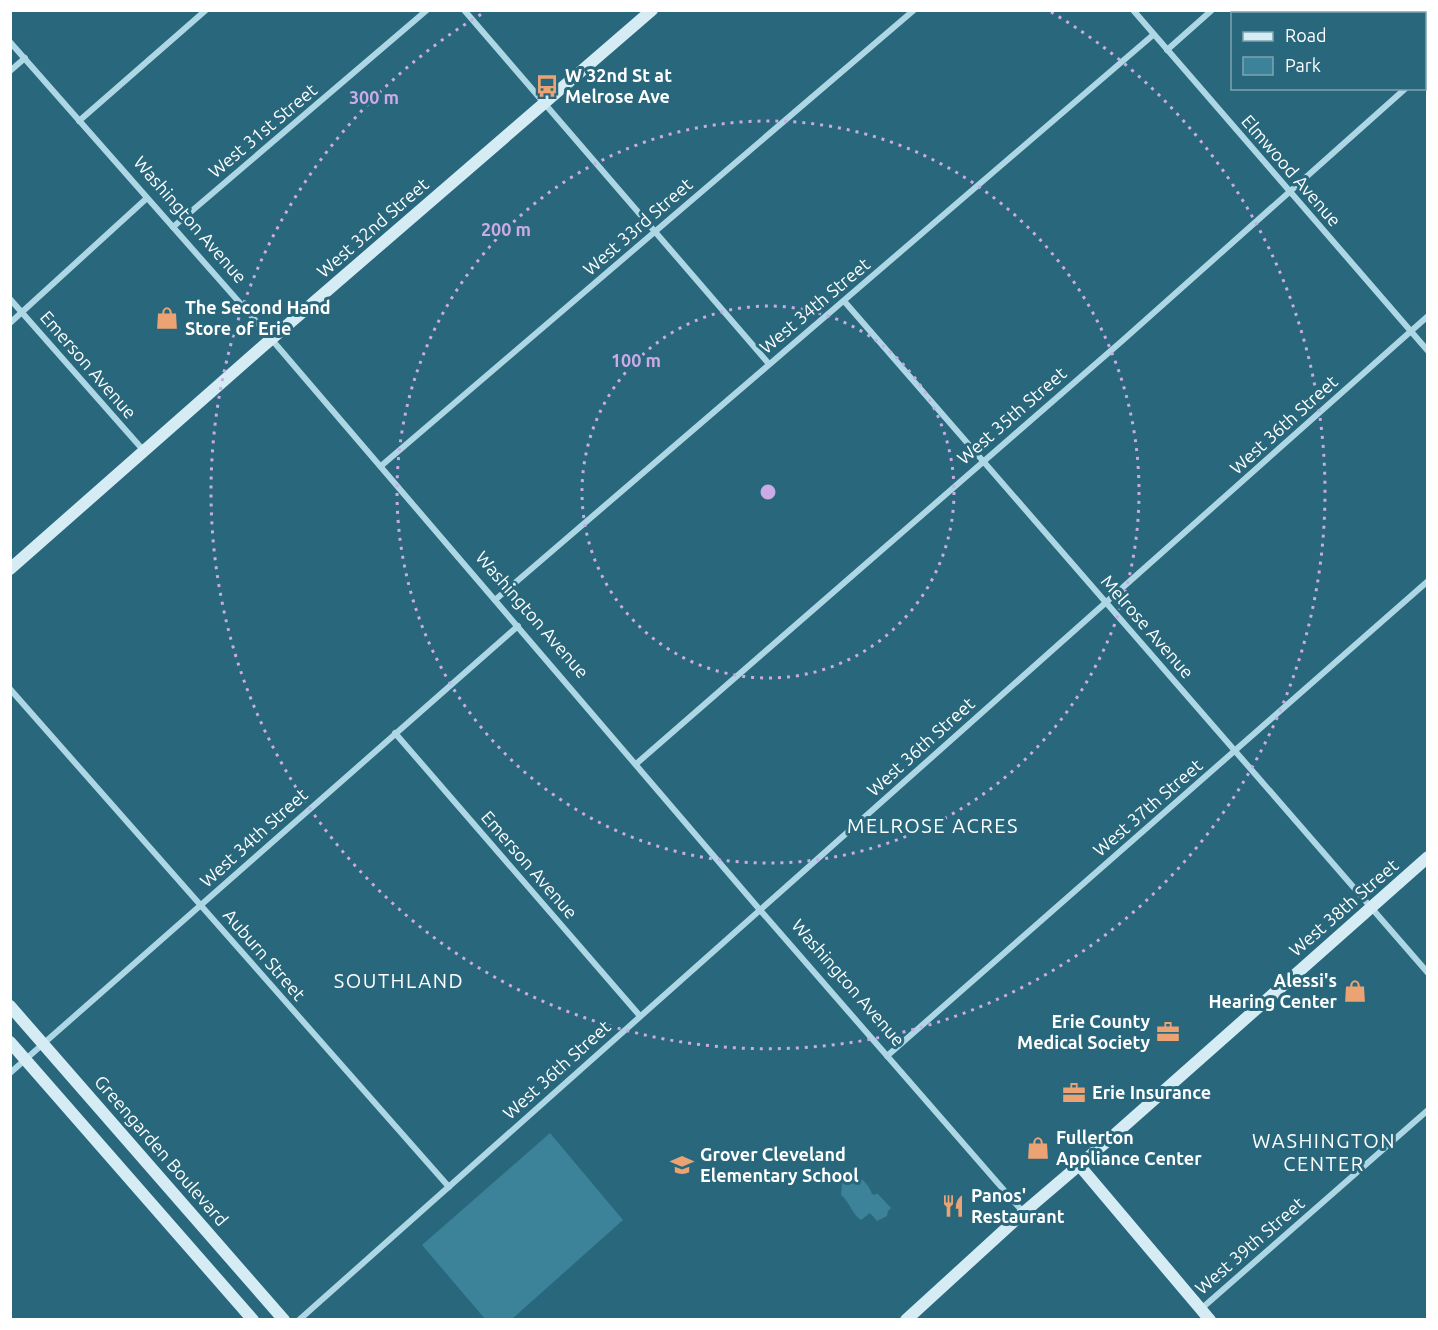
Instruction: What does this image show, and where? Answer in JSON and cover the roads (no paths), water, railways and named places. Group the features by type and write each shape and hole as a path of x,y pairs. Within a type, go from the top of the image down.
{"street":[{"path":"79,120 206,10"},
{"name":"West 31st Street","path":"173,227 427,10"},
{"path":"464,10 769,364"},
{"name":"West 32nd Street","path":"10,569 652,10"},
{"name":"West 33rd Street","path":"381,466 914,10"},
{"name":"Elmwood Avenue","path":"1133,10 1428,351"},
{"path":"1167,50 1212,10"},
{"name":"West 34th Street","path":"495,600 1153,35"},
{"name":"Washington Avenue","path":"10,42 272,339 760,910 1023,1213"},
{"path":"10,72 25,58"},
{"name":"West 35th Street","path":"636,764 1404,90"},
{"path":"10,323 147,198"},
{"name":"Emerson Avenue","path":"10,299 144,451"},
{"name":"Melrose Avenue","path":"844,301 1428,973"},
{"name":"West 36th Street","path":"299,1320 1428,316"},
{"name":"West 37th Street","path":"887,1056 1428,581"},
{"name":"West 34th Street","path":"10,1073 518,626"},
{"name":"Auburn Street","path":"10,689 449,1187"},
{"name":"Emerson Avenue","path":"395,733 640,1017"},
{"name":"West 38th Street","path":"906,1320 1023,1213 1428,857"},
{"name":"Greengarden Boulevard","path":"10,1006 284,1320"},
{"path":"10,1042 253,1320"},
{"name":"West 39th Street","path":"1201,1309 1428,1110"},
{"path":"1079,1165 1210,1320"}],"place":[{"name":"W 32nd St at Melrose Ave","path":"547,86"},
{"name":"The Second Hand Store of Erie","path":"167,318"},
{"name":"Alessi's Hearing Center","path":"1355,991"},
{"name":"Erie County Medical Society","path":"1168,1032"},
{"name":"Erie Insurance","path":"1074,1093"},
{"name":"Fullerton Appliance Center","path":"1038,1148"},
{"name":"Grover Cleveland Elementary School","path":"682,1165"},
{"name":"Panos' Restaurant","path":"953,1206"}],"district":[{"name":"MELROSE ACRES","path":"933,826"},
{"name":"SOUTHLAND","path":"399,981"},
{"name":"WASHINGTON CENTER","path":"1324,1152"}]}
